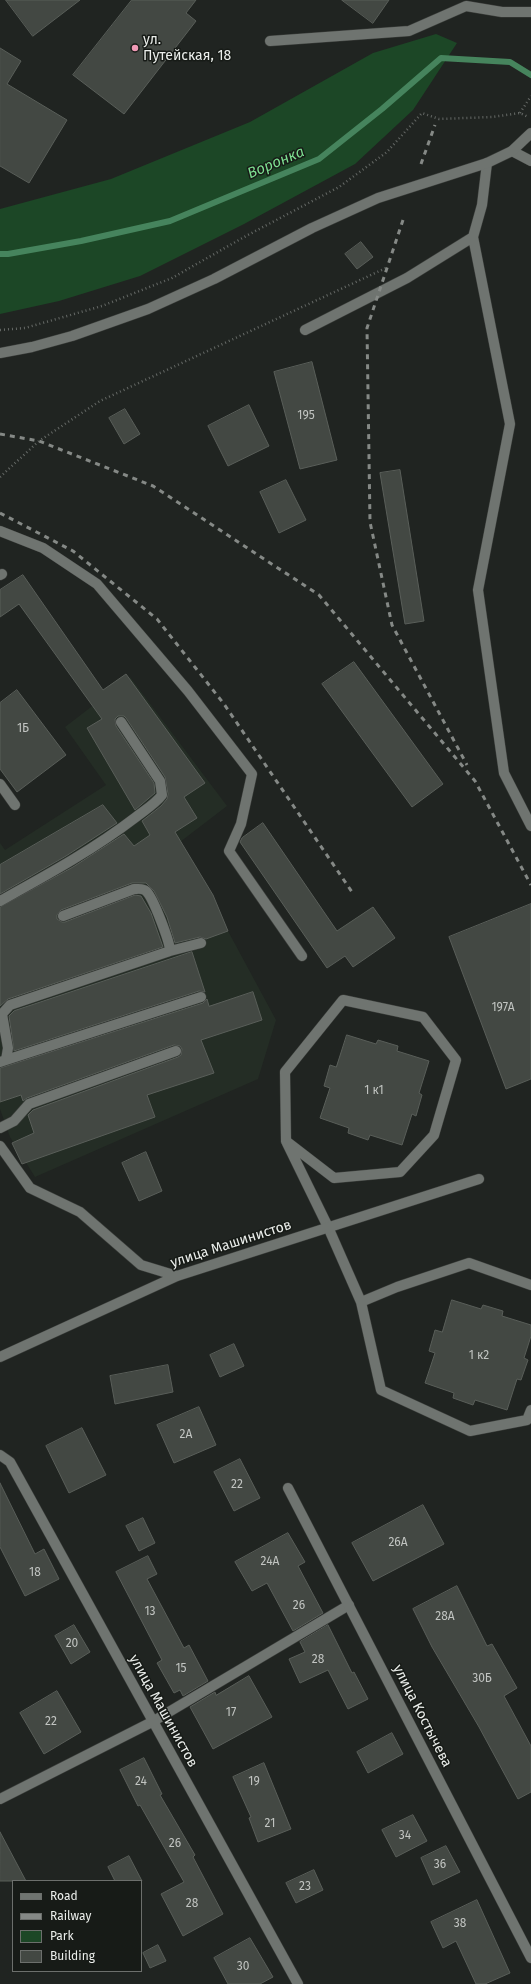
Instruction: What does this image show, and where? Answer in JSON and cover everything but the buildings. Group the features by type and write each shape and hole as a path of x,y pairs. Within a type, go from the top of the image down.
{"street":[{"path":"270,41 409,31 466,6 502,12 531,12"},
{"path":"0,352 32,347 72,336 148,309 214,279 312,228 378,198 486,163 512,151 531,133"},
{"path":"512,151 531,161"},
{"path":"486,163 482,205 473,237 510,424 478,590 504,773 531,826"},
{"path":"305,330 407,278 473,237"},
{"path":"0,531 43,548 97,584 188,690 252,774 241,824 229,851 302,956"},
{"path":"0,902 112,836 162,795 160,781 121,722"},
{"path":"0,784 15,805"},
{"path":"63,916 134,889 142,889 148,892 152,900 169,942 170,951"},
{"path":"3,1061 8,1048 2,1014 10,1005 170,951 201,943"},
{"path":"3,1061 201,997"},
{"path":"286,1141 334,1178 400,1172 434,1135 456,1060 423,1017 343,1000 285,1072 286,1141 328,1227 361,1302 381,1390 470,1431 527,1420 531,1410"},
{"path":"0,1128 14,1121 29,1104 176,1051"},
{"path":"0,1146 30,1188 80,1212 141,1265 177,1276"},
{"name":"улица Машинистов","path":"0,1356 177,1276 479,1179"},
{"path":"361,1302 469,1263 531,1285"},
{"name":"улица Машинистов","path":"0,1455 10,1462 152,1722 298,1984"},
{"name":"улица Костычева","path":"288,1488 531,1958"},
{"path":"0,1799 152,1722 349,1605"}],"path":[{"path":"520,113 531,96"},
{"path":"0,330 25,328 102,306 172,278 246,236 339,187 387,152 422,113 439,119 492,117 520,113 531,118"},
{"path":"0,477 40,441 100,401 386,268 407,278"}],"shaded area":[{"path":"130,677 227,806 180,842 276,1020 258,1079 35,1177 10,1137 0,1109 0,843 5,850 106,785 65,727"}],"green space":[{"path":"436,34 457,43 413,110 355,164 244,224 140,276 59,301 0,314 0,209 111,179 250,122 373,53"}],"waterway":[{"name":"Воронка","path":"0,254 8,254 81,241 170,221 319,159 382,109 441,58 510,62 531,75"}],"railway":[{"path":"421,164 435,125"},
{"path":"403,220 367,328 370,522 392,625 467,765"},
{"path":"0,434 39,441 153,486 319,595 475,781 531,885"},
{"path":"0,513 73,551 157,619 224,704 352,892"}],"place":[{"name":"ул. Путейская, 18","path":"135,48"}]}
